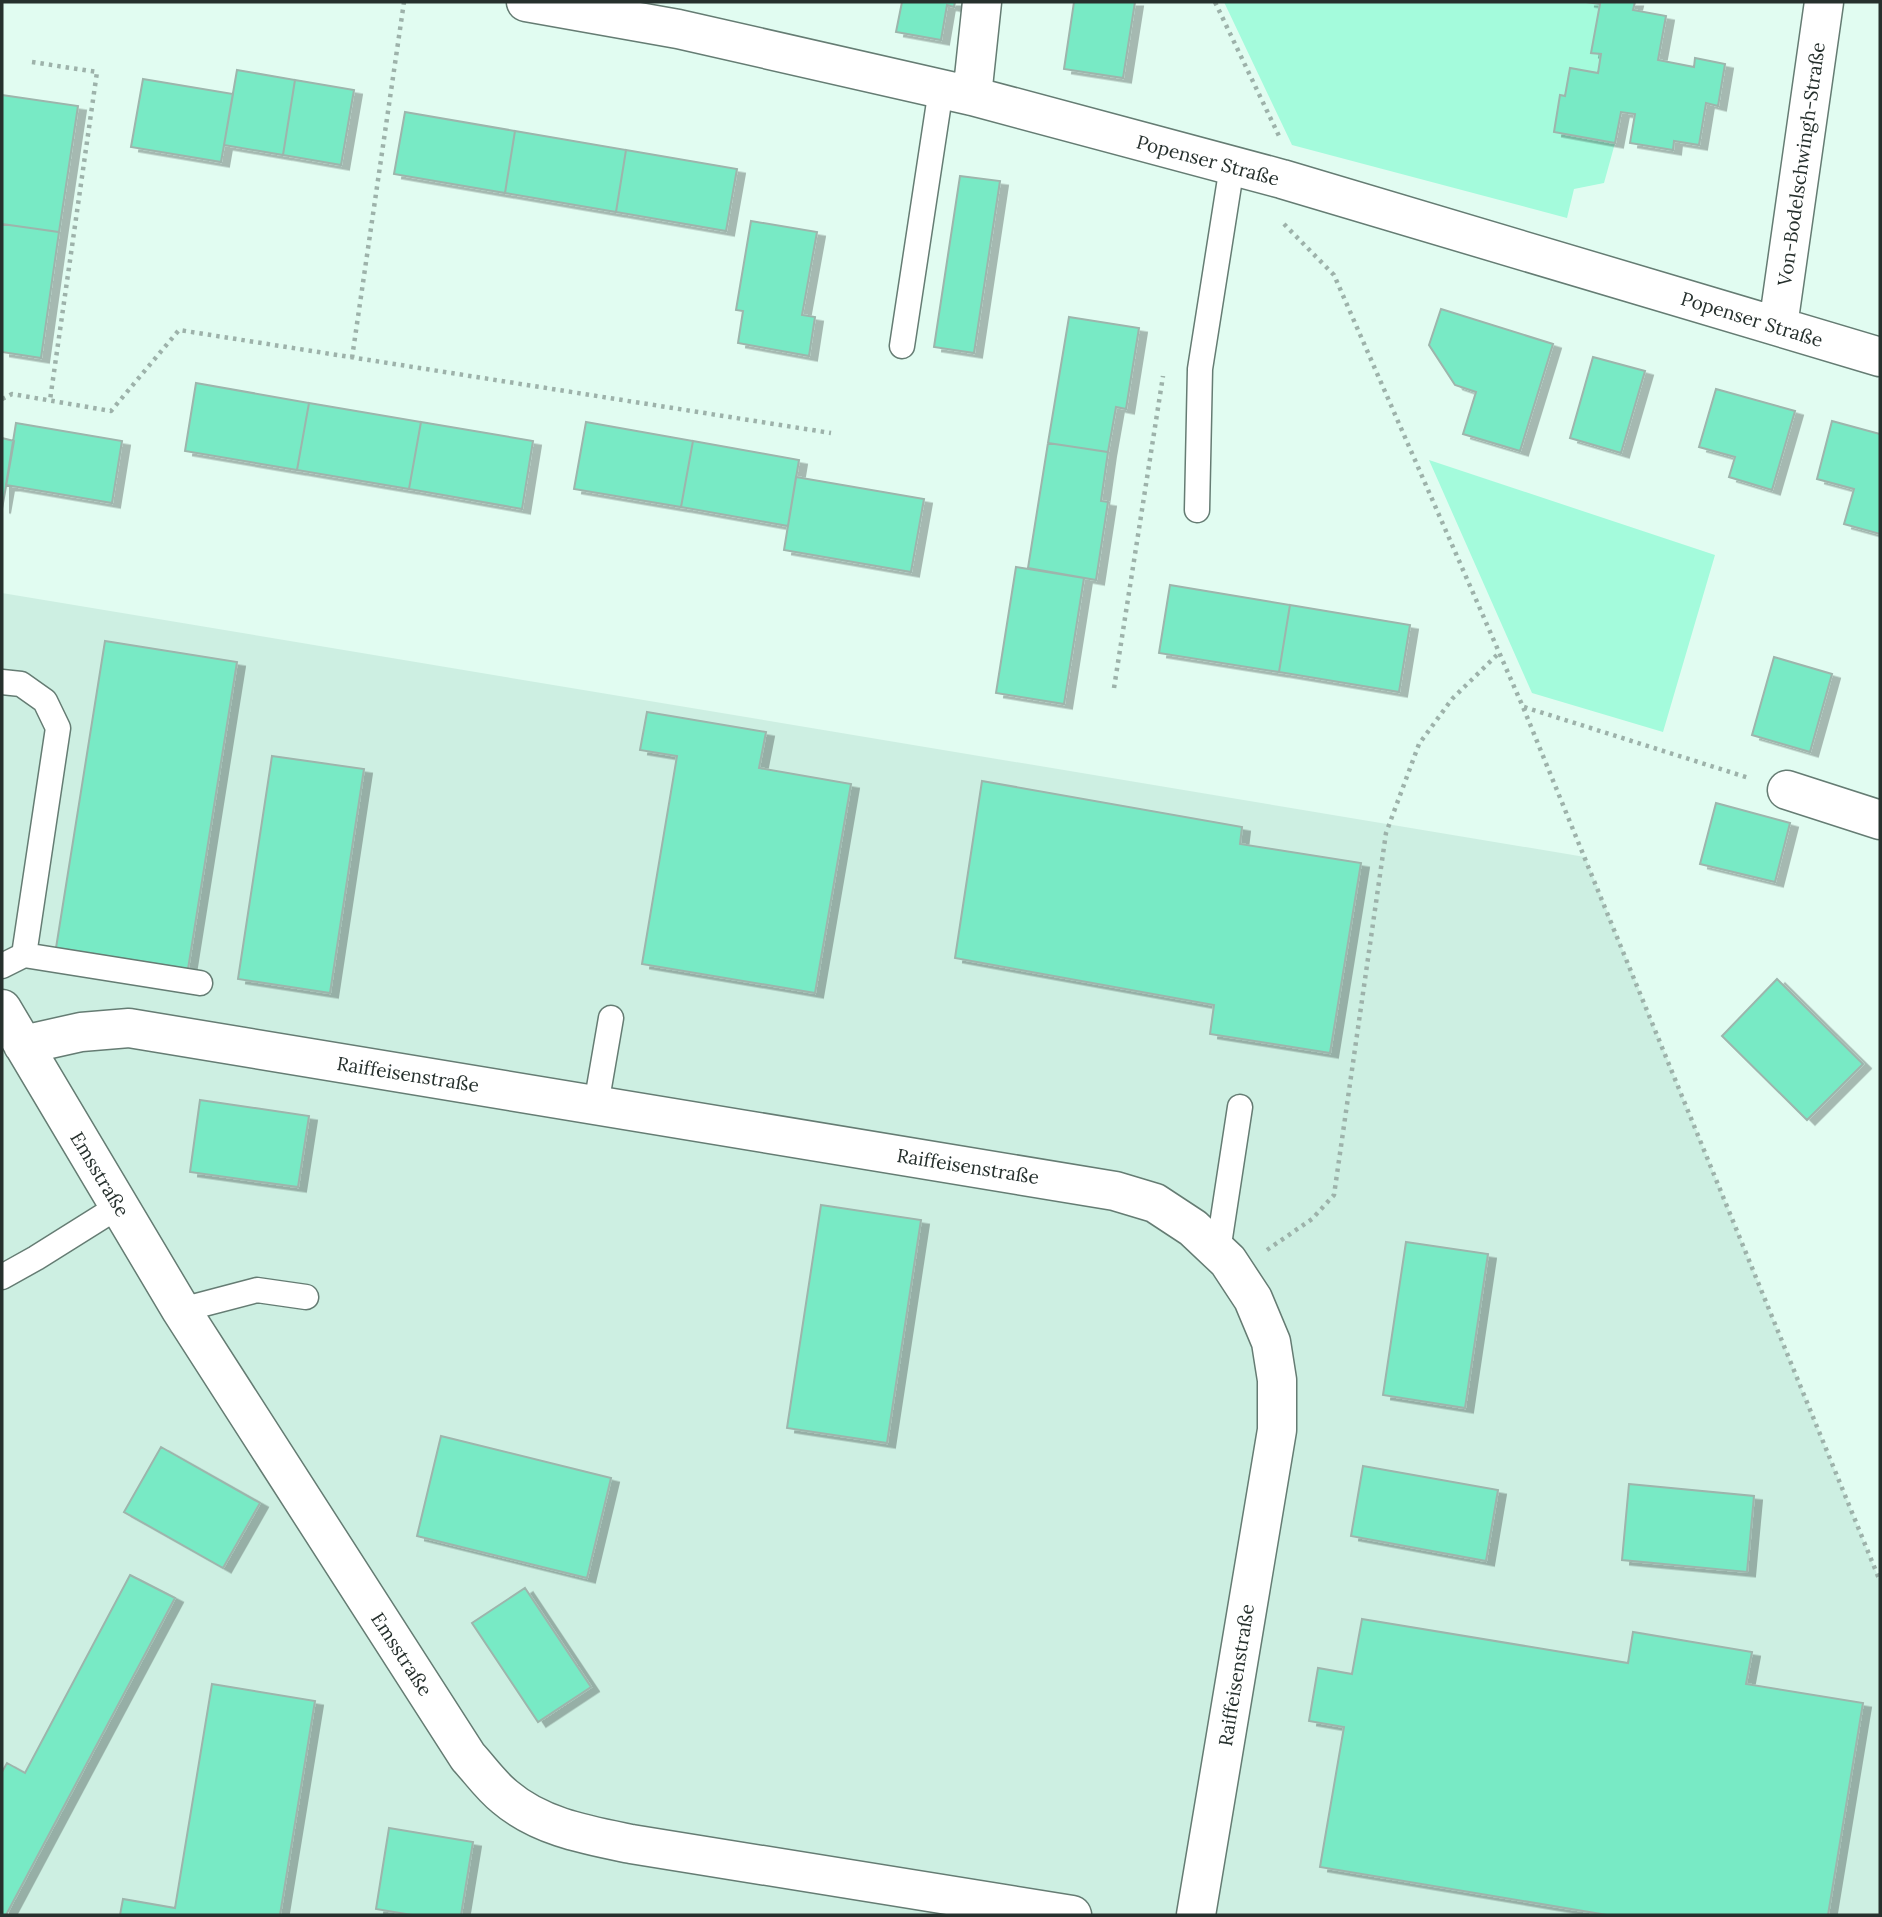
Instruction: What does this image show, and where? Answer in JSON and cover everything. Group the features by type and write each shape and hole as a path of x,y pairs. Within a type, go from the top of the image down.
{"street":[{"name":"Popenser Straße","path":"526,2 678,29 956,92 1282,180 1880,357"},
{"path":"956,92 982,2"},
{"name":"Von-Bodelschwingh-Straße","path":"1778,327 1824,2"},
{"path":"1787,790 1880,820"},
{"name":"Emsstraße","path":"2,1009 181,1310 468,1757 505,1797 537,1818 575,1833 1072,1915"},
{"name":"Raiffeisenstraße","path":"23,1045 81,1032 130,1028 1115,1191 1155,1203 1193,1228 1226,1261 1253,1299 1271,1342 1277,1380 1277,1430 1196,1915"}],"lane":[{"path":"902,346 956,92"},
{"path":"1197,510 1200,369 1232,166"},
{"path":"2,681 21,684 45,701 58,728 13,960 200,982"},
{"path":"596,1105 611,1018"},
{"path":"1226,1261 1240,1107"},
{"path":"2,1277 119,1206"},
{"path":"181,1310 257,1290 306,1297"}],"path":[{"path":"352,358 404,2"},
{"path":"1215,2 1286,154 1278,218 1334,275 1523,707 1880,1581"},
{"path":"32,62 97,72 50,400"},
{"path":"2,399 12,394 111,411 179,330 831,433"},
{"path":"1115,688 1163,374"},
{"path":"1226,1261 1312,1219 1334,1195 1386,833 1419,744 1452,699 1500,652"},
{"path":"1523,707 1787,790"}],"shaded area":[{"path":"2,593 1585,857 1880,1581 1880,1915 2,1915"}],"green space":[{"path":"1224,2 1600,4 1591,52 1601,54 1598,73 1570,68 1565,96 1560,95 1554,132 1615,143 1604,183 1574,189 1567,218 1292,145"},
{"path":"1429,460 1715,555 1663,732 1532,693"}],"building":[{"path":"902,2 955,2 954,7 947,5 941,40 896,32"},
{"path":"1074,2 1135,2 1123,78 1064,69"},
{"path":"1586,2 1635,2 1633,10 1666,16 1658,60 1694,67 1695,58 1725,64 1718,106 1706,103 1699,145 1674,141 1673,150 1630,143 1635,114 1621,112 1615,143 1554,132 1560,95 1565,96 1570,68 1598,73 1601,54 1591,53 1600,4"},
{"path":"237,70 295,80 283,155 224,145"},
{"path":"143,79 233,94 221,162 131,147"},
{"path":"295,80 354,90 341,165 283,155"},
{"path":"2,95 78,106 59,232 2,224"},
{"path":"405,112 515,131 505,193 394,174"},
{"path":"515,131 626,150 616,212 505,193"},
{"path":"626,150 737,169 726,231 616,212"},
{"path":"960,176 1000,181 974,353 934,347"},
{"path":"751,221 817,232 802,315 815,317 809,356 738,343 743,311 736,310"},
{"path":"2,224 59,232 41,358 2,352"},
{"path":"1441,309 1553,344 1520,451 1463,434 1476,392 1455,385 1429,345"},
{"path":"1069,317 1139,328 1126,409 1116,407 1108,452 1048,443"},
{"path":"1593,357 1645,371 1621,453 1570,438"},
{"path":"196,383 309,403 297,470 185,451"},
{"path":"1716,389 1795,411 1772,490 1729,477 1735,457 1699,447"},
{"path":"309,403 421,422 409,489 297,470"},
{"path":"1832,421 1880,434 1880,534 1844,524 1854,489 1817,479"},
{"path":"421,422 533,441 522,509 409,489"},
{"path":"586,422 693,441 681,507 574,489"},
{"path":"16,423 122,441 112,503 6,485"},
{"path":"2,438 14,441 2,509"},
{"path":"693,441 799,460 788,526 681,507"},
{"path":"1048,443 1108,452 1101,501 1108,502 1096,580 1028,568"},
{"path":"796,477 924,499 911,572 784,550"},
{"path":"1016,567 1084,578 1064,704 996,693"},
{"path":"1170,585 1290,605 1279,672 1159,653"},
{"path":"1290,605 1410,625 1399,692 1279,672"},
{"path":"105,641 237,662 188,969 56,948"},
{"path":"1774,657 1832,674 1810,752 1752,735"},
{"path":"647,712 766,732 759,768 851,784 815,993 642,964 677,756 640,750"},
{"path":"272,756 364,769 330,993 238,979"},
{"path":"982,781 1242,827 1240,844 1361,863 1330,1053 1210,1034 1214,1005 955,958"},
{"path":"1716,803 1790,823 1775,882 1700,864"},
{"path":"1777,979 1863,1064 1807,1120 1722,1036"},
{"path":"200,1100 309,1116 298,1187 190,1172"},
{"path":"821,1205 921,1220 887,1443 787,1428"},
{"path":"1406,1242 1488,1254 1465,1408 1383,1395"},
{"path":"441,1436 611,1478 587,1578 417,1536"},
{"path":"161,1447 260,1503 223,1568 124,1512"},
{"path":"1363,1466 1498,1490 1486,1561 1351,1536"},
{"path":"1629,1484 1754,1496 1747,1572 1622,1560"},
{"path":"130,1575 175,1598 6,1915 2,1915 2,1772 7,1763 25,1773"},
{"path":"525,1588 591,1687 538,1722 472,1623"},
{"path":"1362,1619 1628,1663 1633,1632 1752,1652 1746,1684 1863,1703 1828,1915 1607,1915 1320,1867 1344,1727 1309,1721 1318,1668 1352,1674"},
{"path":"212,1684 315,1701 280,1915 120,1915 123,1899 175,1908"},
{"path":"389,1828 473,1842 461,1915 412,1915 376,1909"}]}
